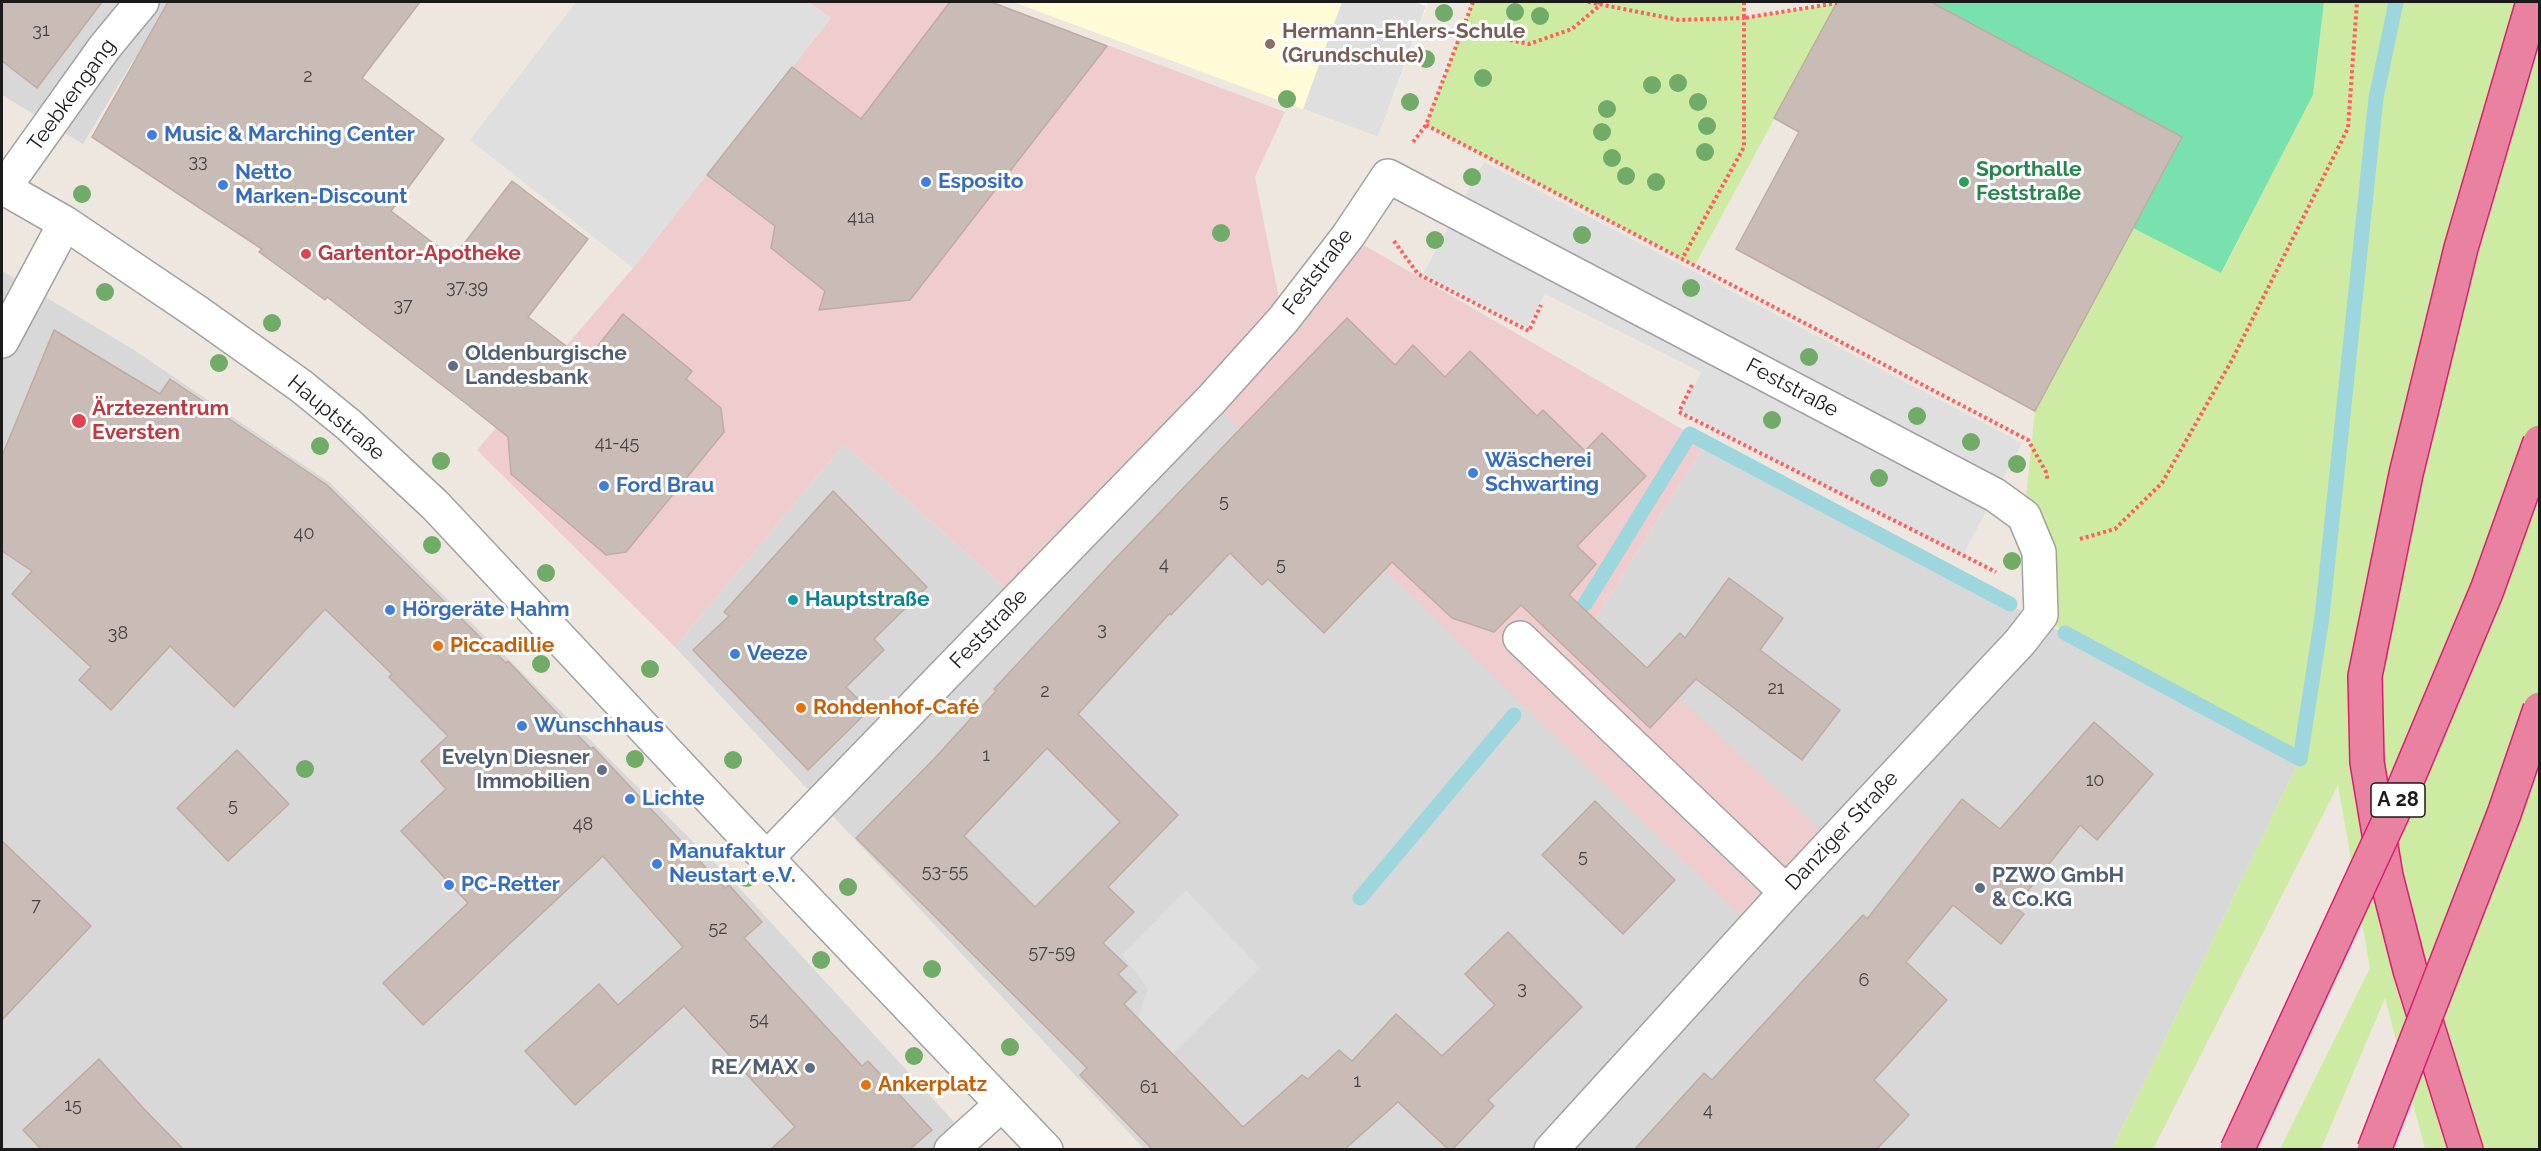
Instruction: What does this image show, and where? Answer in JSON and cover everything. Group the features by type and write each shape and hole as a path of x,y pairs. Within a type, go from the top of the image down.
{"highway":[{"path":"2466,1149 2410,970 2386,876 2367,762 2365,676 2406,474 2458,260 2533,2"},
{"name":"A 28","path":"2237,1149 2400,797 2487,590 2540,442"},
{"path":"2374,1149 2504,814 2540,709"}],"street":[{"name":"Teebkengang","path":"3,188 105,48 142,2"},
{"name":"Feststraße","path":"767,858 1211,400 1283,320 1348,236 1367,204 1388,176 1995,495"},
{"name":"Hauptstraße","path":"3,188 65,223 254,352 349,425 435,505 767,858 1046,1149"},
{"path":"2,341 65,223"},
{"name":"Danziger Straße","path":"1551,1149 1786,892 2020,642 2041,615 2038,594 2039,552 2024,516 1995,495"},
{"path":"1520,638 1786,892"},
{"path":"951,1149 1002,1104"}],"path":[{"path":"1388,176 1426,125 1473,2"},
{"path":"1588,2 1679,20 1744,18 1837,3"},
{"path":"1682,259 1744,147 1744,2"},
{"path":"2039,552 2115,529 2162,483 2232,360 2348,128 2357,2"},
{"path":"1463,30 1529,44 1572,29 1599,4"},
{"path":"1426,125 2028,440 2046,472 2050,489"},
{"path":"1367,204 1418,274 1529,331 1544,300"},
{"path":"1696,377 1679,412 2038,594"}],"shaded area":[{"path":"2,2 178,2 131,64 83,144 2,95"},
{"path":"576,2 808,2 831,18 633,268 470,140"},
{"path":"808,2 993,2 1285,112 1255,177 1283,319 1348,236 1706,443 1595,619 1832,841 1752,928 1211,400 1027,607 844,444 675,647 477,450 633,268 831,18"},
{"name":"Hermann-Ehlers-Schule (Grundschule)","path":"1013,2 1428,2 1378,137"},
{"path":"1342,2 1415,2 1426,6 1378,137 1303,109"},
{"path":"1484,162 2022,443 1963,555 1682,411 1701,372 1545,294 1527,327 1423,274"},
{"path":"2,271 134,350 330,483 732,880 979,1149 2,1149"},
{"path":"1211,400 1595,619 1706,443 2300,759 2112,1149 1144,1149 675,647 844,444 1027,607"},
{"path":"1186,890 1260,968 1172,1054 1138,1019 1148,988 1122,955"}],"green space":[{"path":"1473,2 1744,2 1745,18 1837,3 1695,265 1426,125"},
{"path":"1932,2 2324,2 2313,95 2221,273 2133,228 2181,137"},
{"path":"2324,2 2539,2 2539,1149 2425,1149 2385,998 2321,1149 2280,1149 2370,968 2338,785 2153,1149 2112,1149 2300,759 2065,633 2041,615 2024,516 2035,411 2133,228 2222,272 2313,95"}],"building":[{"path":"2,2 102,2 37,88 2,61"},
{"path":"168,2 420,2 362,78 444,139 391,211 453,258 512,181 588,239 528,317 586,361 623,314 692,371 686,379 721,408 724,432 626,552 606,555 511,474 508,437 468,405 327,297 325,300 259,252 262,249 92,137"},
{"path":"950,2 991,2 1107,46 910,300 819,310 825,291 771,248 775,226 707,175 792,67 861,119"},
{"name":"Sporthalle Feststraße","path":"1837,2 1931,2 2182,137 2035,411 1736,249 1799,132 1774,118"},
{"path":"1347,318 1395,365 1413,345 1445,377 1470,351 1537,416 1543,410 1585,451 1602,433 1646,476 1577,546 1596,564 1569,595 1647,668 1680,633 1685,638 1729,578 1783,618 1760,650 1840,710 1802,760 1696,679 1650,728 1521,605 1494,632 1452,618 1392,562 1324,633 1268,579 1262,585 1230,553 1171,615 1170,613 1078,714 1178,815 1108,887 1134,912 1103,943 1127,966 1118,974 1136,992 1124,1004 1243,1127 1302,1075 1308,1079 1339,1050 1352,1061 1396,1014 1442,1056 1495,1005 1465,974 1508,932 1582,1007 1488,1100 1494,1106 1453,1149 1448,1149 1398,1102 1345,1149 1152,1149 1080,1075 1087,1068 856,838 934,759 996,691 994,689 1114,560","holes":["1047,748 1120,822 1035,907 964,836"]},
{"path":"54,330 160,394 170,379 327,485 506,663 508,661 591,749 593,747 725,888 729,885 762,922 744,938 862,1066 868,1061 932,1130 910,1149 771,1149 795,1127 684,1006 575,1105 525,1051 599,984 618,1005 683,947 603,856 423,1025 383,983 468,903 401,831 446,789 421,761 448,736 389,677 392,674 325,609 234,707 170,646 111,710 79,680 91,667 12,594 32,571 2,551 2,456"},
{"path":"833,491 927,587 874,639 884,650 846,687 869,710 808,770 693,650 729,616 724,612"},
{"path":"2094,722 2153,774 2097,840 2080,825 2015,907 2024,914 2001,944 1953,905 1906,962 1947,1000 1874,1080 1909,1115 1877,1149 1635,1149 1704,1073 1712,1080 1863,915 1867,919 1962,799 2000,829"},
{"path":"237,750 289,804 228,861 177,808"},
{"path":"1595,801 1675,880 1623,934 1542,855"},
{"path":"2,841 91,926 2,1020"},
{"path":"99,1059 183,1149 41,1149 23,1130"}],"waterway":[{"path":"2065,633 2300,759 2322,617 2376,98 2396,2"},
{"path":"1585,604 1690,434 2010,604"},
{"path":"1360,898 1514,715"}],"place":[{"name":"Hermann-Ehlers-Schule (Grundschule)","path":"1270,44"},
{"name":"Music & Marching Center","path":"152,135"},
{"name":"Esposito","path":"926,182"},
{"name":"Sporthalle Feststraße","path":"1964,182"},
{"name":"Netto Marken-Discount","path":"223,185"},
{"name":"Gartentor-Apotheke","path":"306,254"},
{"name":"Oldenburgische Landesbank","path":"453,366"},
{"name":"Ärztezentrum Eversten","path":"79,421"},
{"name":"Wäscherei Schwarting","path":"1473,473"},
{"name":"Ford Brau","path":"604,486"},
{"name":"Hauptstraße","path":"793,600"},
{"name":"Hörgeräte Hahm","path":"390,610"},
{"name":"Piccadillie","path":"438,646"},
{"name":"Veeze","path":"735,654"},
{"name":"Rohdenhof-Café","path":"801,708"},
{"name":"Wunschhaus","path":"522,726"},
{"name":"Evelyn Diesner Immobilien","path":"602,770"},
{"name":"Lichte","path":"630,799"},
{"name":"Manufaktur Neustart e.V.","path":"657,864"},
{"name":"PC-Retter","path":"449,885"},
{"name":"PZWO GmbH & Co.KG","path":"1980,888"},
{"name":"RE/MAX","path":"810,1068"},
{"name":"Ankerplatz","path":"866,1085"}]}
